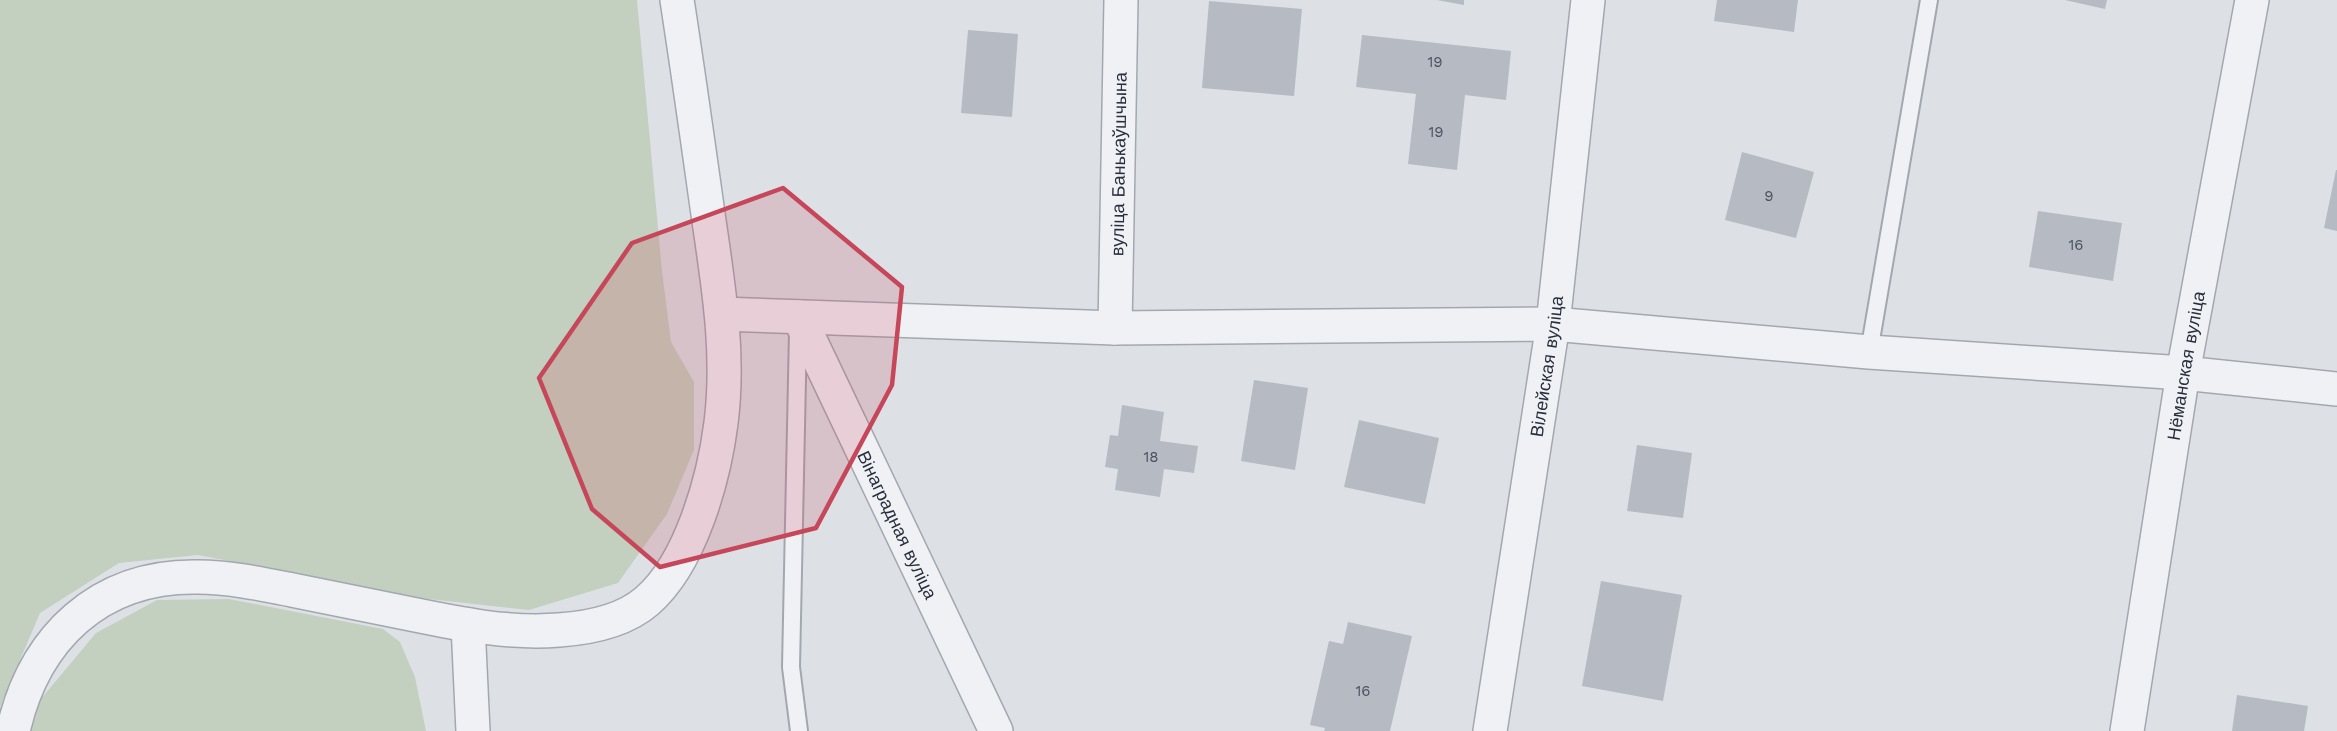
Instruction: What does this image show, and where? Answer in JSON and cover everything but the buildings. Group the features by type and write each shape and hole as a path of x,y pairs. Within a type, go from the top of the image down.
{"street":[{"path":"13,731 20,701 40,660 68,624 107,597 146,582 198,577 264,584 468,625 534,632 585,628 615,619 646,602 671,572 691,537 709,482 721,424 725,373 722,314 677,0"},
{"name":"вуліца Банькаўшчына","path":"1115,328 1121,0"},
{"name":"Вілейская вуліца","path":"1490,731 1553,324 1588,0"},
{"name":"Нёманская вуліца","path":"2127,731 2183,373 2252,0"},
{"path":"722,314 1115,328 1553,324 1869,352 2183,373 2337,389"},
{"name":"Вінаградная вуліца","path":"799,317 996,731"},
{"path":"468,625 473,731"}],"lane":[{"path":"1869,352 1929,0"},
{"path":"799,317 791,667 799,731"}],"highlighted area":[{"path":"783,188 902,287 892,385 816,528 660,567 592,509 539,378 632,243"}],"green space":[{"path":"0,0 637,0 662,271 671,342 694,382 694,450 667,514 618,583 529,610 420,598 198,555 119,563 40,613 0,707"},
{"path":"229,599 383,629 400,642 415,677 426,731 30,731 40,700 96,633 157,600"}]}
